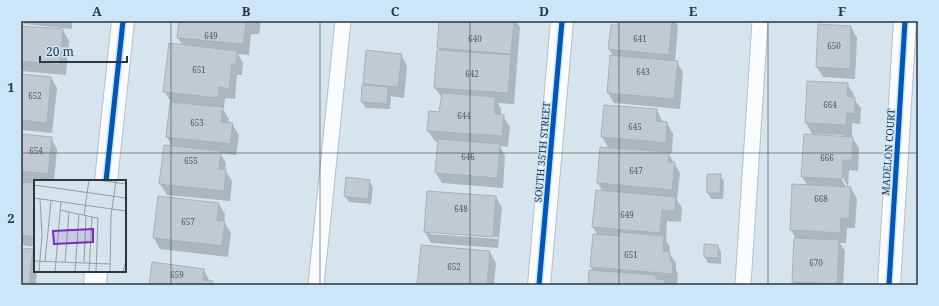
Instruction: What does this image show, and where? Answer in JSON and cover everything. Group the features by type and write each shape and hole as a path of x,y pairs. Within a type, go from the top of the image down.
{"street":[{"path":"106,180 123,21"},
{"name":"SOUTH 35TH STREET","path":"539,285 562,21"},
{"name":"MADELON COURT","path":"889,285 905,21"},
{"path":"94,285 96,272"}],"lane":[{"path":"316,285 343,21"},
{"path":"743,285 760,21"}],"building":[{"path":"179,21 254,21 253,24 246,23 243,44 177,38"},
{"path":"439,21 514,21 511,54 437,48"},
{"path":"618,21 672,21 669,55 608,49 611,25 618,25"},
{"path":"818,24 851,26 850,69 816,67"},
{"path":"21,26 63,29 60,65 21,61"},
{"path":"169,43 237,51 236,65 232,64 229,89 219,87 218,98 163,92"},
{"path":"366,50 402,54 398,87 363,84"},
{"path":"437,50 511,55 508,93 434,88"},
{"path":"610,55 678,61 674,99 607,93"},
{"path":"21,74 51,77 47,123 21,120"},
{"path":"807,81 848,83 847,96 855,97 855,114 847,113 846,125 805,123"},
{"path":"362,85 388,87 387,104 361,102"},
{"path":"442,93 495,97 495,114 504,115 502,136 427,131 429,111 439,112"},
{"path":"170,102 223,107 221,122 233,123 230,144 166,137"},
{"path":"604,105 657,109 656,121 667,122 666,143 601,137"},
{"path":"21,134 52,137 48,174 21,171"},
{"path":"804,134 853,137 852,160 843,160 842,179 801,177"},
{"path":"438,139 500,144 497,178 435,173"},
{"path":"164,145 221,151 219,169 226,169 224,191 159,184"},
{"path":"600,147 669,152 668,162 675,162 672,190 597,183"},
{"path":"707,174 721,174 720,193 707,193"},
{"path":"346,177 370,180 368,199 344,196"},
{"path":"21,182 34,183 34,237 21,235"},
{"path":"792,184 851,187 849,218 841,218 840,233 790,230"},
{"path":"596,190 676,197 675,211 662,210 660,233 592,227"},
{"path":"427,191 496,196 493,237 424,232"},
{"path":"158,196 219,203 217,220 225,221 222,246 153,238"},
{"path":"619,232 664,236 663,251 670,252 670,262 673,262 672,274 590,267 593,234 619,236"},
{"path":"794,238 839,240 837,284 792,282"},
{"path":"704,244 718,245 718,258 704,257"},
{"path":"421,245 490,251 487,285 417,285"},
{"path":"21,248 33,249 29,285 21,285"},
{"path":"152,262 204,269 203,280 213,281 212,285 149,285"},
{"path":"589,270 656,275 656,279 665,280 664,285 588,285"}],"cycle path":[{"path":"106,180 123,21"},
{"path":"539,285 562,21"},
{"path":"889,285 905,21"}]}
